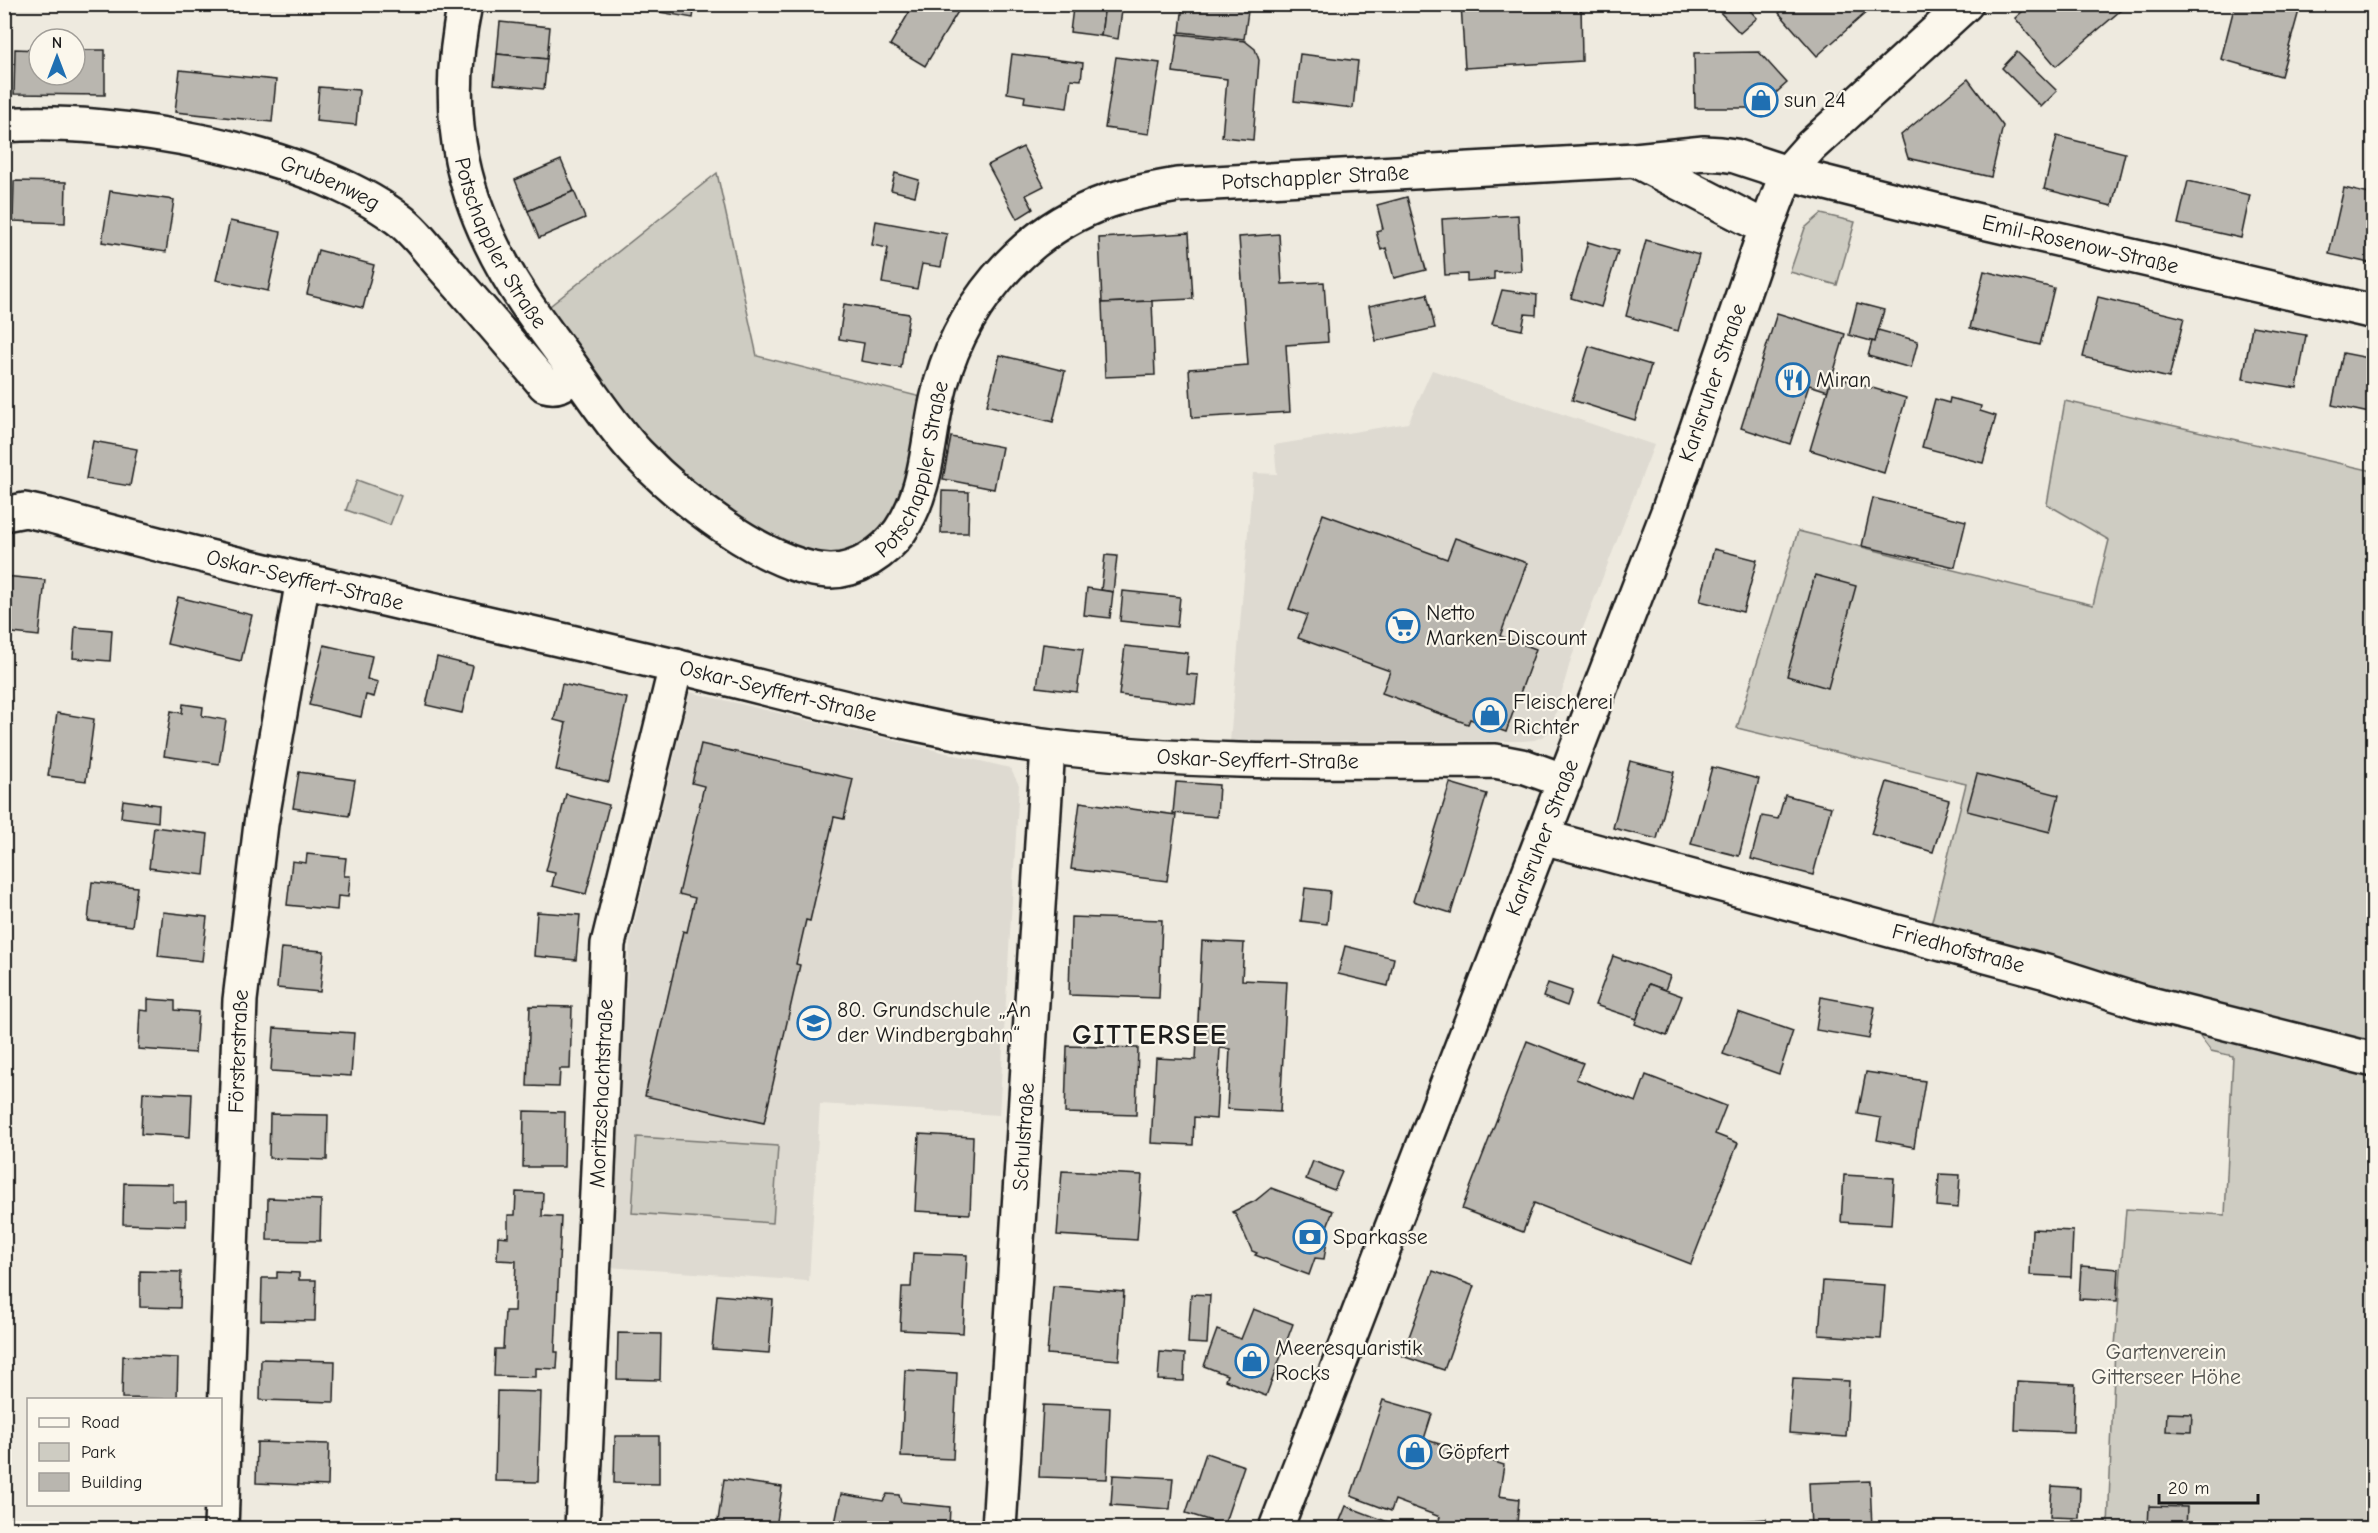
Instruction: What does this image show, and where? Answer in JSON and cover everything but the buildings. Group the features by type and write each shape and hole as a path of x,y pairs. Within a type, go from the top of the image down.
{"street":[{"name":"Potschappler Straße","path":"465,4 457,56 456,118 465,172 473,202 484,232 508,276 603,411 637,453 676,489 753,544 794,564 830,571 851,567 887,548 915,505 927,462 945,368 960,331 978,302 1001,273 1037,240 1070,219 1105,202 1141,191 1177,185 1635,160 1704,153 1735,156 1787,173"},
{"name":"Karlsruher Straße","path":"1276,1528 1668,512 1787,173 1811,146 1966,4"},
{"name":"Grubenweg","path":"4,125 92,126 198,141 322,176 360,195 399,219 545,384 553,387 563,384 577,374"},
{"path":"1635,160 1766,228"},
{"name":"Emil-Rosenow-Straße","path":"1787,173 1962,217 2373,312"},
{"name":"Oskar-Seyffert-Straße","path":"4,514 25,510 48,515 303,579 676,666 914,725 990,739 1048,747 1215,761 1495,761 1519,765 1565,781"},
{"name":"Försterstraße","path":"222,1500 240,1000 261,824 303,579"},
{"name":"Moritzschachtstraße","path":"582,1528 608,944 676,666"},
{"name":"Schulstraße","path":"999,1528 1048,747"},
{"name":"Friedhofstraße","path":"1543,837 2050,973 2138,1001 2373,1060"},
{"name":"Försterstraße","path":"221,1528 222,1506"}],"shaded area":[{"path":"1432,370 1654,445 1571,659 1551,730 1534,740 1522,741 1230,742 1253,473 1277,474 1274,445 1408,423"},
{"name":"80. Grundschule „An der Windbergbahn“","path":"690,692 1010,768 1019,785 999,1115 820,1104 809,1281 608,1267 630,941"}],"green space":[{"path":"717,173 757,356 937,401 915,505 851,567 710,515 536,317"},
{"path":"1821,214 1855,222 1837,285 1790,272 1805,228"},
{"name":"Gartenverein Gitterseer Höhe","path":"2065,401 2373,471 2373,1528 2108,1528 2115,1346 2126,1209 2225,1215 2233,1056 2211,1051 2198,1034 2140,1018 1927,941 1966,784 1737,728 1798,531 2093,605 2109,540 2047,504"},
{"path":"357,480 401,496 390,525 346,510"},
{"path":"637,1137 778,1146 773,1223 632,1213"}],"place":[{"name":"sun 24","path":"1761,100"},
{"name":"Miran","path":"1793,380"},
{"name":"Netto Marken-Discount","path":"1403,626"},
{"name":"Fleischerei Richter","path":"1490,715"},
{"name":"80. Grundschule „An der Windbergbahn“","path":"814,1023"},
{"name":"Sparkasse","path":"1310,1237"},
{"name":"Meeresquaristik Rocks","path":"1252,1361"},
{"name":"Göpfert","path":"1415,1452"}],"district":[{"name":"GITTERSEE","path":"1150,1035"}]}
